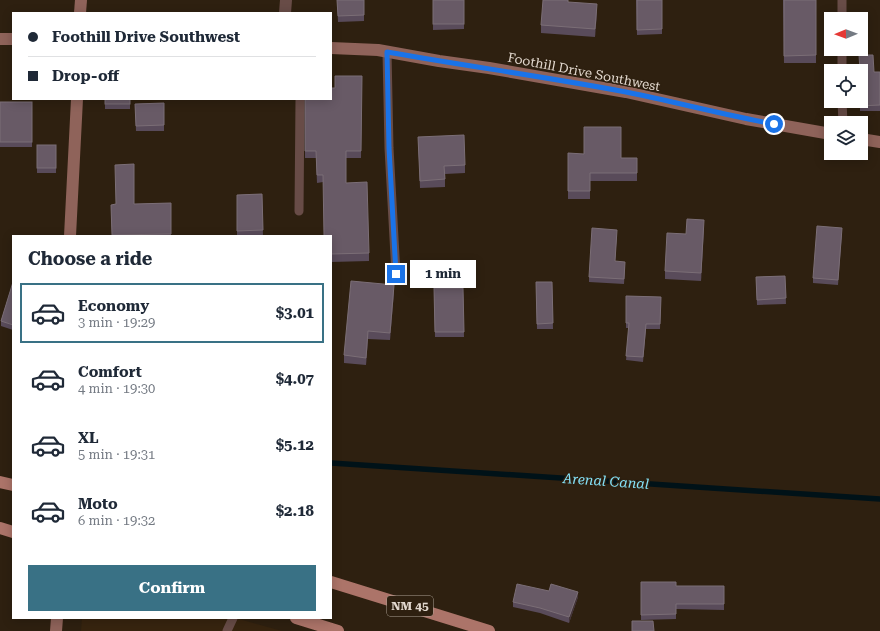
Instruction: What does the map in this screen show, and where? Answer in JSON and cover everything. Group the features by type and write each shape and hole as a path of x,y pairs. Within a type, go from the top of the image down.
{"main road":[{"path":"0,482 12,485"},
{"path":"0,528 12,532"},
{"name":"NM 45","path":"332,582 489,631"},
{"path":"299,619 338,631"}],"street":[{"path":"80,12 81,0"},
{"path":"285,12 286,0"},
{"path":"0,39 12,39"},
{"name":"Foothill Drive Southwest","path":"332,48 387,52 439,62 489,68 626,92 746,119 824,133"},
{"path":"70,235 76,100"},
{"path":"868,140 880,142"},
{"path":"56,619 56,631"}],"lane":[{"path":"842,0 842,12"},
{"path":"387,52 389,148 396,274"},
{"path":"299,211 300,100"},
{"path":"227,631 233,619"}],"shaded area":[{"path":"82,619 239,619 282,631 81,631"}],"building":[{"path":"337,0 364,0 364,15 338,16"},
{"path":"433,0 464,0 464,24 433,24"},
{"path":"543,0 568,0 568,2 597,4 595,29 541,25"},
{"path":"637,0 662,0 662,29 637,30"},
{"path":"784,0 816,0 816,55 784,56"},
{"path":"873,55 874,72 880,72 880,105 868,106 868,64 860,64 859,56"},
{"path":"335,76 362,76 361,151 346,151 346,183 367,182 369,253 332,254 332,235 324,235 323,175 317,175 316,151 305,151 305,100 332,100 332,88 335,88"},
{"path":"105,100 130,100 130,104 105,104"},
{"path":"0,102 32,102 32,142 0,142"},
{"path":"164,103 164,125 136,126 135,104"},
{"path":"584,127 621,127 621,158 637,158 637,173 590,173 590,191 568,191 568,153 584,154"},
{"path":"464,135 465,165 444,166 445,179 420,181 418,137"},
{"path":"37,145 56,145 56,168 37,168"},
{"path":"134,164 134,204 171,203 171,234 112,235 111,205 116,204 115,165"},
{"path":"262,194 263,230 237,231 237,195"},
{"path":"687,219 704,220 701,273 665,271 667,233 686,234"},
{"path":"817,226 842,228 838,280 813,278"},
{"path":"592,228 617,230 615,261 625,262 624,279 589,277"},
{"path":"785,276 786,298 757,300 756,277"},
{"path":"351,281 394,285 390,333 368,331 366,358 344,355"},
{"path":"536,282 552,282 553,323 537,324"},
{"path":"12,285 12,325 1,321"},
{"path":"434,288 463,288 464,332 435,332"},
{"path":"626,296 661,297 660,324 646,324 643,357 626,356 629,323 626,323"},
{"path":"641,582 676,582 676,586 724,586 724,604 676,604 676,614 641,615"},
{"path":"517,584 549,591 551,584 578,592 569,617 513,602"},
{"path":"632,621 653,621 654,631 632,631"}],"waterway":[{"name":"Arenal Canal","path":"332,463 880,499"}],"route":[{"path":"396,274 389,148 387,52 439,62 489,68 626,92 774,124"}]}
